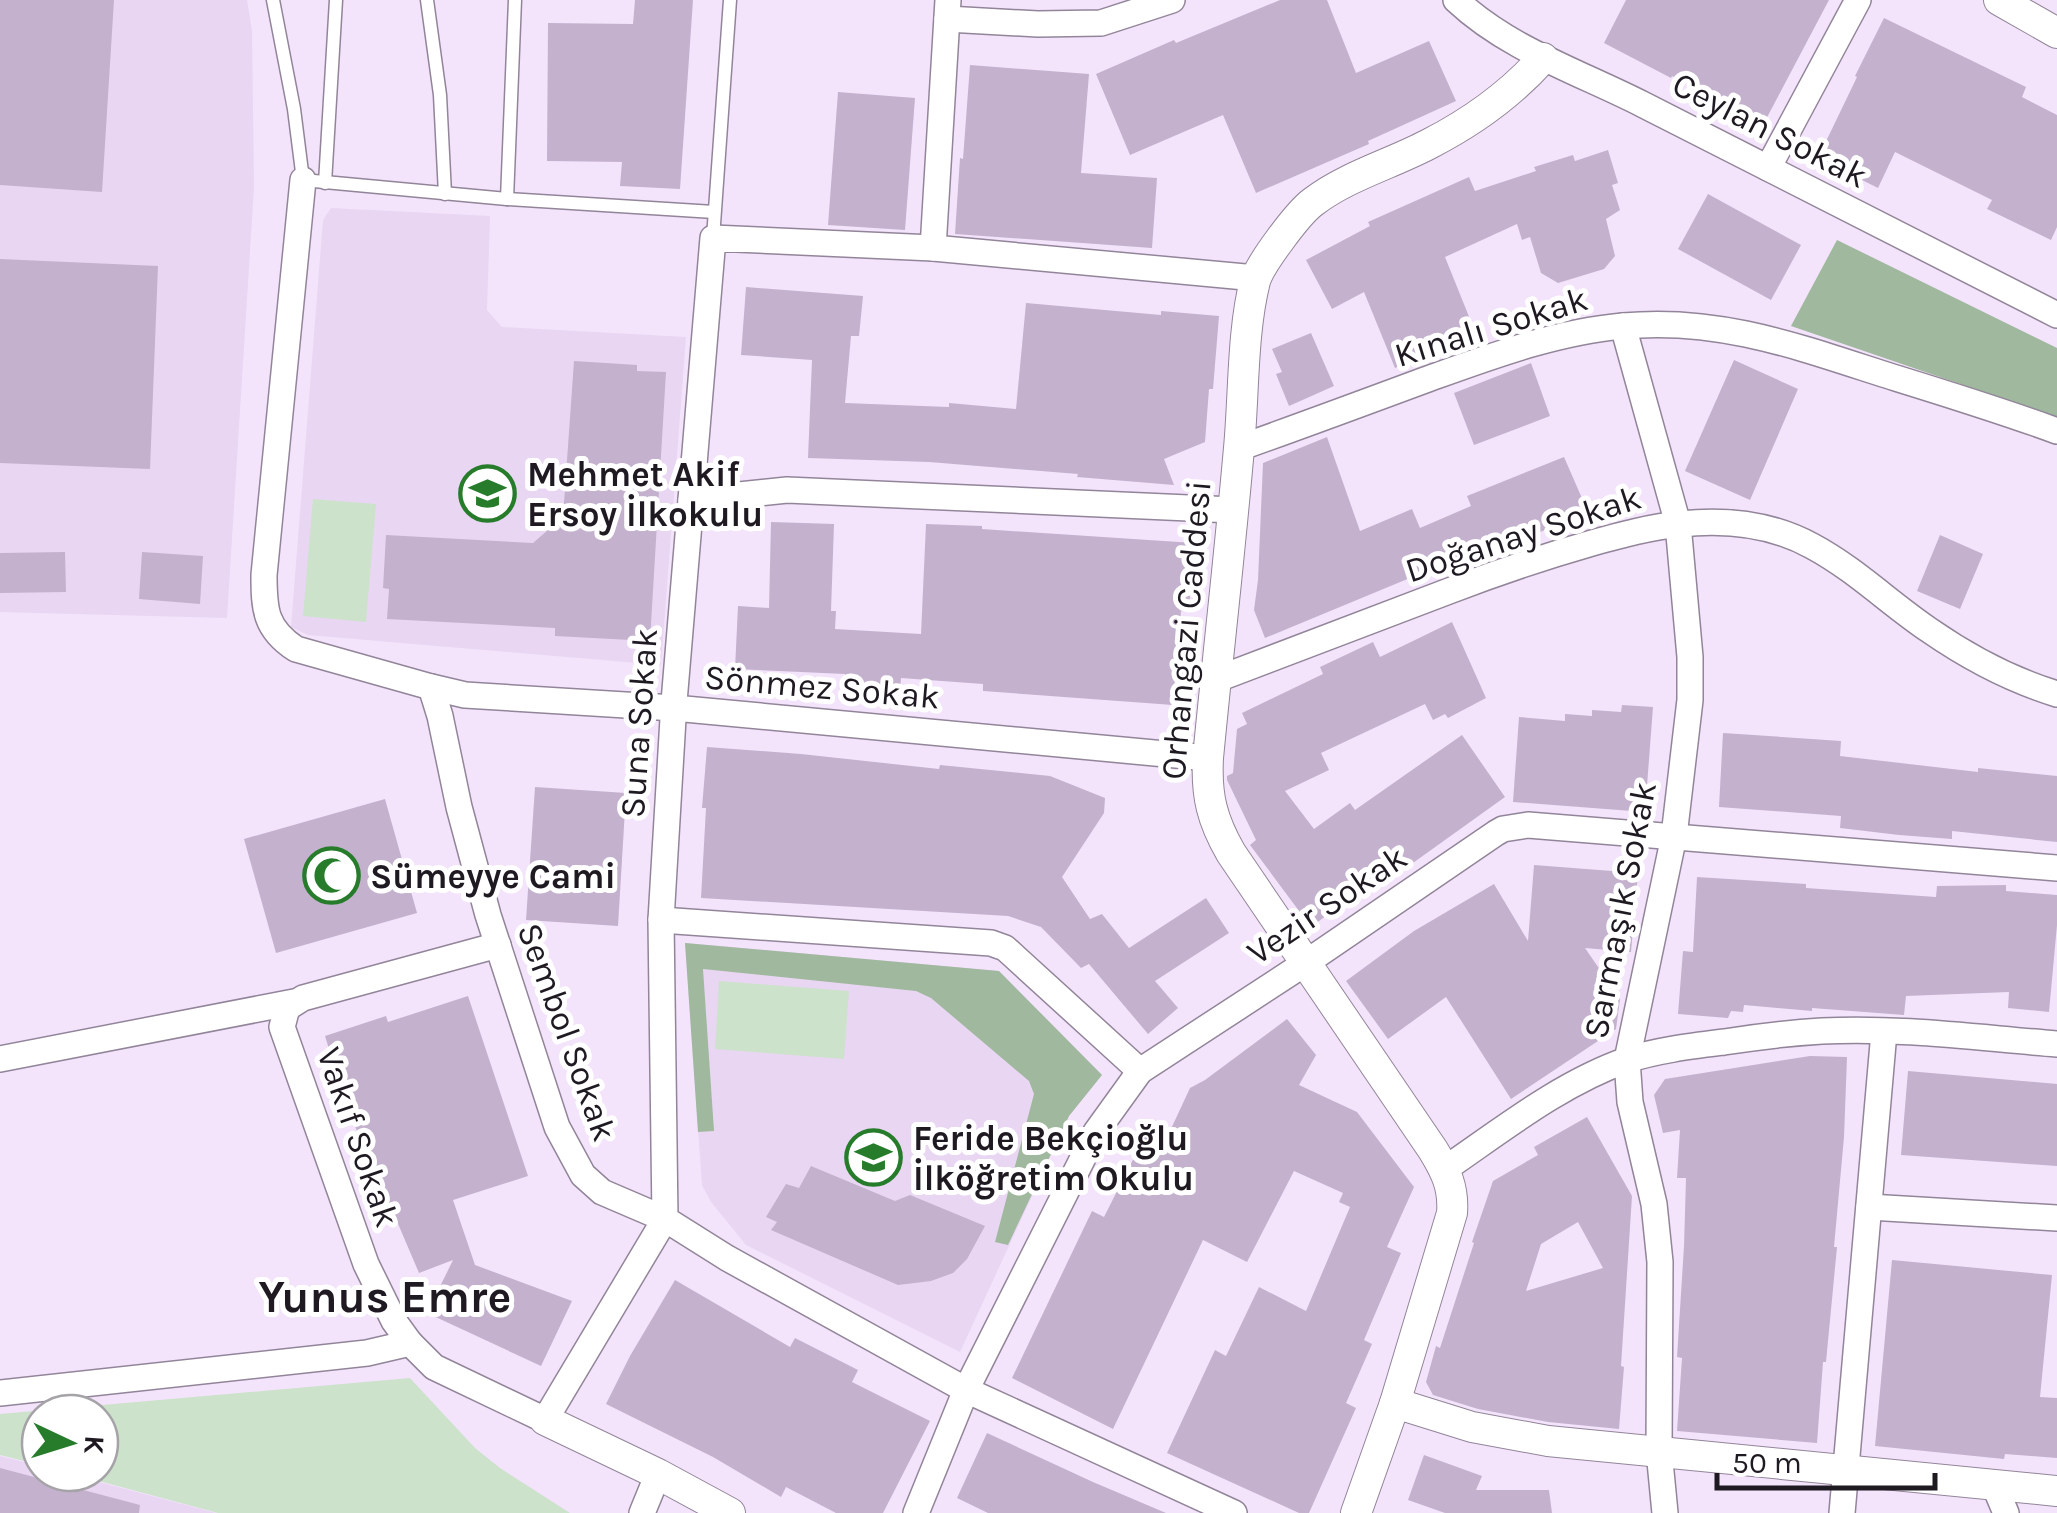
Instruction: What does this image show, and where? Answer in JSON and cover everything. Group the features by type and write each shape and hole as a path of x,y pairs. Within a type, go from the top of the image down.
{"street":[{"path":"934,248 948,9 1038,24 1101,23 1172,0"},
{"name":"Ceylan Sokak","path":"1456,0 1494,30 1543,58 1630,98 2057,315"},
{"path":"1768,168 1858,0"},
{"path":"1999,0 2057,33"},
{"name":"Orhangazi Caddesi","path":"1356,1513 1395,1403 1452,1214 1453,1196 1445,1169 1231,853 1216,828 1209,801 1208,758 1246,346 1256,278 1301,213 1340,186 1465,124 1522,82 1543,58"},
{"path":"314,182 264,575 264,602 270,624 280,639 296,649 431,687"},
{"path":"713,238 934,248 1256,278"},
{"name":"Suna Sokak","path":"665,1219 661,920 674,708 713,238"},
{"name":"Kınalı Sokak","path":"1239,448 1516,349 1552,338 1622,326 1700,327 1766,337 2057,431"},
{"name":"Sarmaşık Sokak","path":"1622,326 1678,524 1690,657 1674,836 1627,1060 1630,1102 1654,1204 1659,1247 1659,1451 1666,1513"},
{"path":"690,500 787,490 1233,510"},
{"name":"Doğanay Sokak","path":"1215,680 1520,565 1636,531 1678,524 1737,523 1774,529 1812,546 1928,630 2008,676 2057,694"},
{"name":"Sönmez Sokak","path":"431,687 465,695 674,708 1208,758"},
{"name":"Sembol Sokak","path":"431,687 471,855 498,945 557,1128 583,1175 602,1192 665,1219 966,1390 1234,1513"},
{"name":"Vezir Sokak","path":"916,1513 966,1390 1096,1132 1140,1070 1504,829 1528,826 1674,836 2057,868"},
{"path":"661,920 991,943 1005,948 1140,1070"},
{"path":"0,1059 294,1002 498,945"},
{"name":"Vakıf Sokak","path":"294,1002 287,1008 282,1027 380,1295 410,1343 434,1366 545,1420"},
{"path":"1445,1169 1584,1079 1627,1060 1674,1049 1823,1031 2057,1044"},
{"path":"1842,1513 1884,1032"},
{"path":"1869,1207 2057,1218"},
{"path":"665,1219 545,1420 730,1513"},
{"path":"0,1393 377,1351 410,1343"},
{"path":"1395,1403 1522,1438 1844,1472 2000,1500 2057,1491"},
{"path":"642,1513 658,1474"}],"lane":[{"path":"273,0 294,109 314,182"},
{"path":"314,182 336,0"},
{"path":"427,0 440,95 445,194"},
{"path":"508,199 515,0"},
{"path":"713,238 730,0"},
{"path":"314,182 714,212"}],"shaded area":[{"path":"0,0 247,0 252,31 254,187 227,618 0,612"},
{"name":"Mehmet Akif Ersoy İlkokulu","path":"331,208 490,216 487,310 502,327 686,337 661,665 308,635 291,627 323,220"},
{"name":"Feride Bekçioğlu İlköğretim Okulu","path":"685,943 999,971 1102,1075 1069,1116 960,1352 746,1245 711,1202 702,1185"},
{"path":"0,1456 20,1461 20,1493 120,1493 120,1488 216,1513 0,1513"}],"green space":[{"path":"1837,240 2057,348 2057,417 1791,326"},
{"path":"313,499 376,504 366,622 303,616"},
{"path":"685,943 999,971 1102,1075 1069,1116 1008,1245 995,1242 1034,1094 1029,1081 931,998 916,991 703,969 714,1131 698,1132"},
{"path":"719,981 849,991 844,1059 715,1049"},
{"path":"410,1378 475,1448 570,1513 218,1513 120,1487 120,1403"},
{"path":"20,1412 20,1460 0,1455 0,1414"}],"building":[{"path":"0,0 114,0 102,192 0,185"},
{"path":"635,0 693,0 680,189 620,186 622,162 547,161 548,23 633,24"},
{"path":"1280,0 1327,0 1356,73 1429,41 1456,101 1256,193 1223,115 1130,155 1096,74"},
{"path":"1626,0 1829,0 1763,125 1604,43"},
{"path":"1884,18 2026,87 2022,97 2057,115 2057,227 2051,240 1987,209 1992,200 1895,152 1878,188 1818,158"},
{"path":"970,65 1089,74 1081,173 1157,178 1152,248 955,234"},
{"path":"838,92 915,98 905,230 828,225"},
{"path":"1608,150 1618,183 1612,185 1620,210 1606,219 1615,256 1604,269 1558,283 1541,273 1530,237 1522,240 1517,224 1445,257 1476,334 1395,368 1364,292 1332,309 1306,260 1370,226 1368,222 1469,177 1475,191 1536,171 1534,167 1573,155 1575,161"},
{"path":"1708,194 1801,245 1771,300 1678,249"},
{"path":"0,259 158,266 150,469 0,463"},
{"path":"746,287 863,296 859,336 851,336 845,403 949,407 949,403 1016,409 1026,303 1219,316 1205,442 1164,459 1174,485 929,462 808,458 812,360 741,355"},
{"path":"1311,333 1334,386 1289,406 1276,374 1282,372 1272,349"},
{"path":"1734,360 1798,389 1750,500 1685,471"},
{"path":"574,361 637,365 637,371 666,372 650,641 555,636 555,628 387,619 389,589 383,588 386,535 533,543 563,517"},
{"path":"1531,363 1550,416 1474,445 1454,393"},
{"path":"1327,437 1360,531 1412,509 1420,528 1471,506 1467,496 1564,457 1588,512 1507,546 1505,541 1487,546 1265,638 1254,610 1263,463"},
{"path":"771,522 834,524 831,611 836,611 835,629 921,634 926,524 1194,543 1189,612 1181,611 1173,705 983,691 983,684 901,678 900,691 845,687 845,674 735,669 738,606 769,608"},
{"path":"1940,535 1983,554 1960,609 1917,591"},
{"path":"65,552 66,592 0,593 0,553"},
{"path":"142,552 203,556 200,604 139,599"},
{"path":"1452,622 1486,698 1448,718 1445,714 1433,720 1425,704 1321,753 1329,770 1285,791 1314,829 1350,803 1355,810 1462,735 1505,797 1378,888 1373,881 1311,927 1250,845 1256,840 1227,780 1233,773 1237,729 1247,724 1242,713 1323,674 1320,667 1373,642 1380,657"},
{"path":"1622,705 1653,707 1645,812 1513,802 1519,717 1565,721 1565,714 1592,716 1592,710 1621,712"},
{"path":"1723,733 1841,741 1840,756 1978,772 1978,768 2057,776 2057,842 1952,831 1952,839 1899,835 1840,828 1841,816 1719,807"},
{"path":"707,747 1050,776 1105,798 1104,813 1062,877 1090,919 1102,914 1129,948 1206,898 1229,933 1155,981 1178,1008 1148,1034 1089,964 1081,968 1041,927 1008,916 701,898"},
{"path":"535,787 626,793 618,926 526,920"},
{"name":"Sümeyye Cami","path":"385,799 417,913 276,953 244,839"},
{"path":"1534,865 1638,873 1631,952 1585,948 1620,999 1616,1029 1511,1099 1446,997 1388,1039 1346,981 1414,931 1494,884 1528,941"},
{"path":"1697,877 1936,897 1937,886 2006,885 2006,891 2057,895 2049,1012 2008,1008 2009,992 1906,996 1904,1015 1744,1005 1743,1012 1731,1011 1728,1018 1678,1014 1683,951 1693,952"},
{"path":"468,996 528,1176 453,1200 475,1265 572,1301 541,1366 427,1313 453,1260 419,1273 393,1212 386,1214 325,1036 386,1016 388,1022"},
{"path":"1287,1019 1316,1055 1299,1085 1357,1112 1414,1187 1387,1247 1401,1253 1364,1340 1372,1344 1346,1403 1356,1408 1309,1513 1299,1513 1167,1453 1215,1350 1226,1356 1259,1287 1306,1311 1350,1207 1339,1202 1343,1193 1294,1171 1247,1262 1203,1240 1113,1429 1012,1378 1092,1211 1104,1217 1152,1122 1170,1131 1190,1088"},
{"path":"1810,1056 1847,1057 1837,1247 1817,1443 1677,1431 1686,1178 1677,1178 1680,1130 1663,1133 1654,1095 1665,1079"},
{"path":"1908,1071 2057,1084 2057,1166 1901,1155"},
{"path":"1587,1117 1632,1196 1619,1429 1548,1422 1478,1409 1433,1395 1426,1382 1493,1181 1538,1155 1534,1147","holes":["1578,1222 1603,1268 1526,1291 1541,1244"]},
{"path":"811,1166 895,1201 910,1195 985,1226 967,1259 953,1273 931,1281 898,1285 771,1230 777,1222 766,1217 786,1184 799,1188"},
{"path":"1892,1260 2052,1275 2040,1397 2057,1398 2057,1458 2005,1454 2004,1459 1875,1446"},
{"path":"675,1280 790,1347 795,1338 858,1370 852,1382 930,1421 883,1513 836,1513 786,1487 781,1497 713,1457 606,1404"},
{"path":"987,1433 1166,1513 988,1513 957,1498"},
{"path":"1424,1455 1482,1476 1476,1490 1549,1490 1552,1513 1445,1513 1408,1500"},
{"path":"0,1468 20,1473 20,1493 95,1493 140,1505 139,1513 0,1513"}],"place":[{"name":"Mehmet Akif Ersoy İlkokulu","path":"488,494"},
{"name":"Sümeyye Cami","path":"331,876"},
{"name":"Feride Bekçioğlu İlköğretim Okulu","path":"874,1158"}],"district":[{"name":"Yunus Emre","path":"385,1297"}]}
